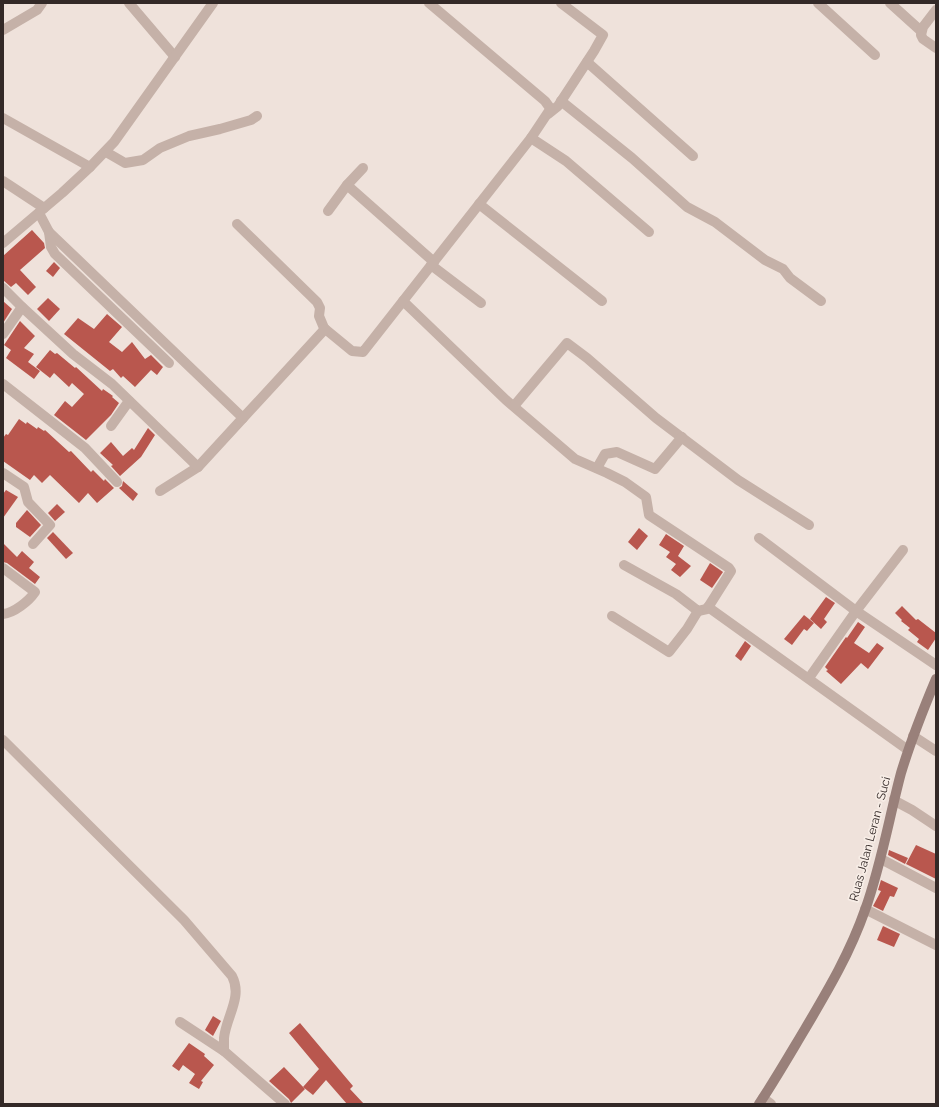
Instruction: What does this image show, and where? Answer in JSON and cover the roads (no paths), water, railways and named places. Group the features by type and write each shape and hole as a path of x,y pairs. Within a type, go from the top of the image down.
{"main road":[{"name":"Ruas Jalan Leran - Suci","path":"764,1102 842,965 852,942 865,909 880,859 894,799 908,750 936,679"}],"street":[{"path":"3,30 37,10 42,3"},
{"path":"129,3 175,57"},
{"path":"3,243 42,211 106,152 213,3"},
{"path":"429,3 545,101 550,108 548,114"},
{"path":"238,224 317,302 320,308 319,316 325,329 352,351 363,352 531,138 548,114 558,106 603,35 561,3"},
{"path":"818,3 875,55"},
{"path":"890,3 921,31 923,39 936,48"},
{"path":"921,31 936,10"},
{"path":"586,62 693,156"},
{"path":"561,100 632,158 687,207 716,222 765,260 783,269 790,278 822,301"},
{"path":"106,152 125,163 143,160 160,148 189,136 251,120 257,116"},
{"path":"3,118 90,167"},
{"path":"531,138 566,161 649,232"},
{"path":"328,211 347,185 363,168"},
{"path":"3,181 42,211 55,254 89,279 243,418"},
{"path":"347,185 432,264 482,303"},
{"path":"479,204 602,301"},
{"path":"50,240 169,363"},
{"path":"3,288 73,354 112,384 198,467"},
{"path":"403,301 514,406 575,459 625,482 646,496 649,515 730,568 731,571 707,609 698,611 687,629 669,652 612,616"},
{"path":"3,334 22,307"},
{"path":"160,491 198,467 325,329"},
{"path":"514,406 567,343 593,363 656,418 738,480 809,525"},
{"path":"3,384 84,448 117,482"},
{"path":"111,426 129,401"},
{"path":"597,468 605,454 617,452 655,469 682,437"},
{"path":"3,473 24,488 28,502 49,524 33,544"},
{"path":"759,538 856,611 936,665"},
{"path":"809,678 856,611 904,550"},
{"path":"624,565 676,594 698,611"},
{"path":"3,568 35,592 14,612 3,614"},
{"path":"708,607 908,750"},
{"path":"913,736 936,751"},
{"path":"3,740 184,920 232,976 235,982 236,992 224,1037 224,1051"},
{"path":"894,799 896,802 912,810 936,826"},
{"path":"880,859 936,888"},
{"path":"865,909 936,945"},
{"path":"180,1022 224,1051 275,1100 285,1104"}]}
